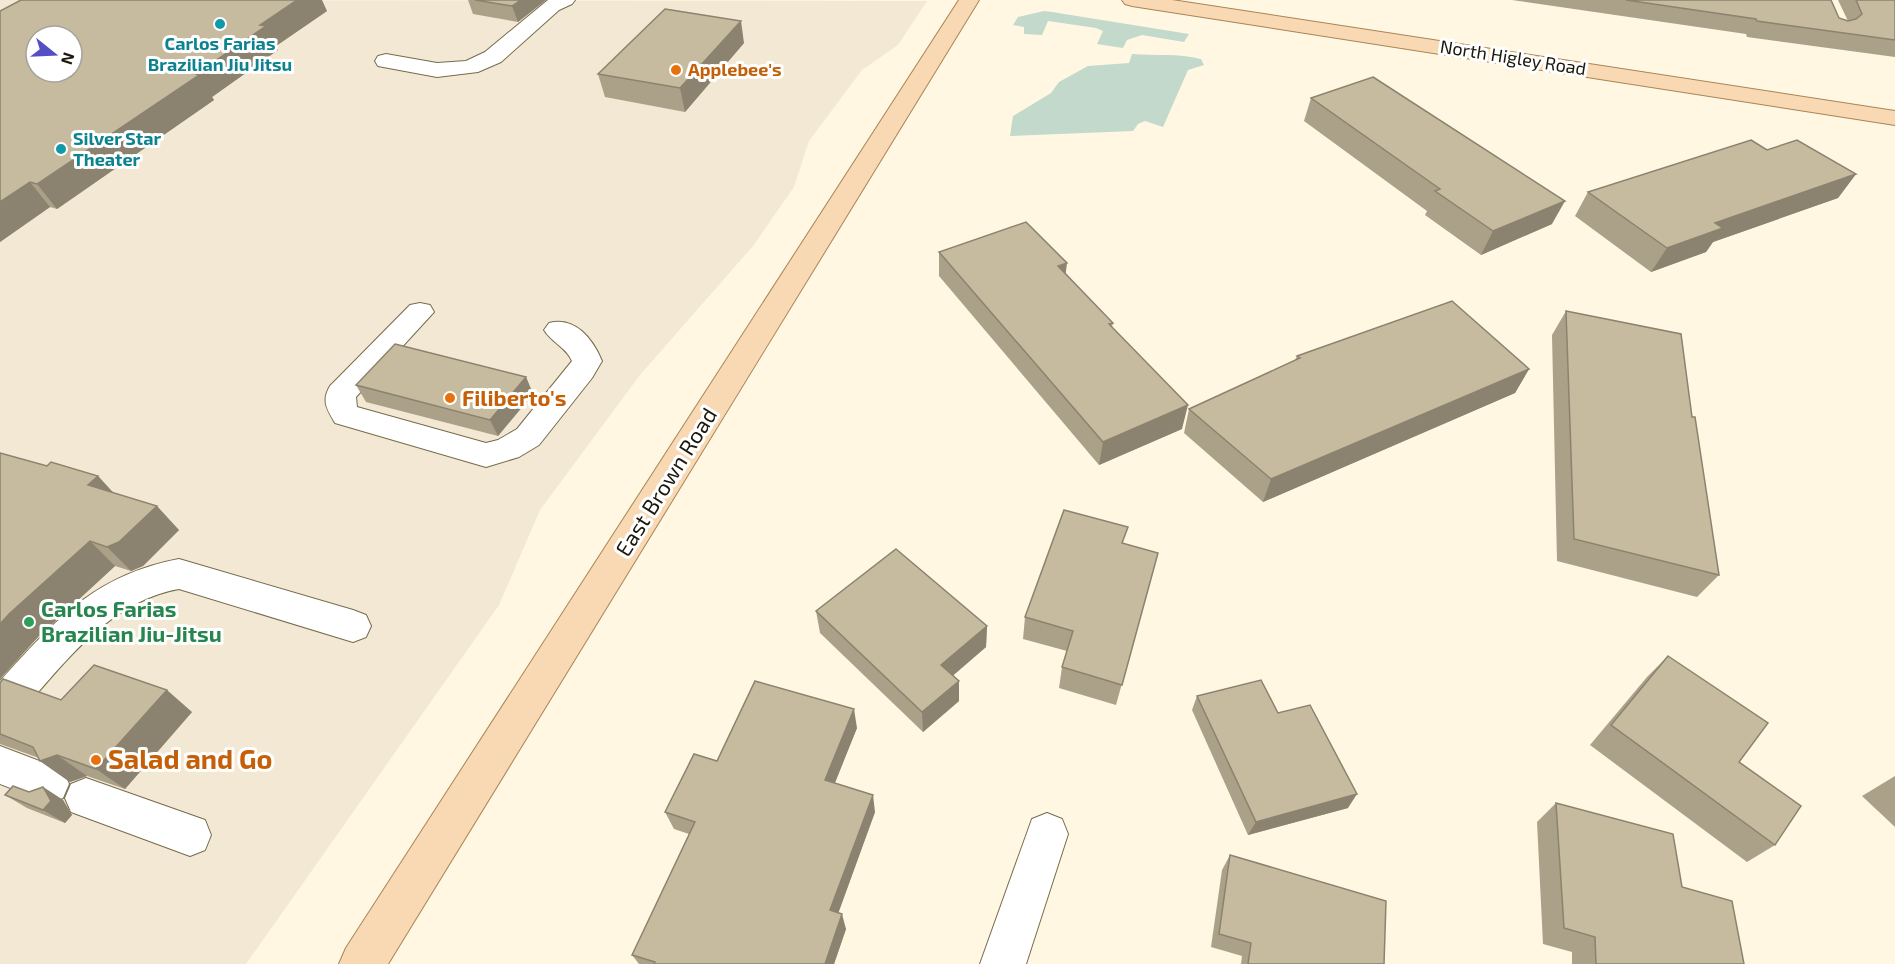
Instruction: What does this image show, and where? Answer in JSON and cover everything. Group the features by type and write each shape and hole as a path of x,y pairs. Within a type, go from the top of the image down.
{"main road":[{"name":"East Brown Road","path":"362,964 969,0"},
{"name":"North Higley Road","path":"1132,0 1895,118"}],"street":[{"path":"386,61 437,70 470,67 493,57 552,6 565,0"},
{"path":"420,312 341,394 340,405 346,416 486,455 508,449 528,437 587,361 581,346 560,330"},
{"path":"0,708 82,621 128,588 157,578 179,574 353,626"},
{"path":"0,765 190,835"},
{"path":"1003,964 1047,834"}],"shaded area":[{"path":"0,0 927,1 898,45 862,70 809,141 794,187 753,246 640,375 540,510 499,605 246,964 0,964"}],"green space":[{"path":"1044,11 1189,34 1184,42 1142,35 1127,40 1123,48 1097,44 1103,31 1096,28 1048,21 1042,35 1024,34 1024,27 1013,25 1018,17"},
{"path":"1132,54 1192,57 1201,59 1204,65 1188,70 1163,127 1145,121 1138,124 1133,131 1010,136 1013,116 1051,93 1059,82 1088,66 1129,63"}],"building":[{"name":"Silver Star Theater","path":"21,0 297,0 260,25 266,26 196,74 199,75 37,184 30,182 0,202 0,11"},
{"path":"475,0 521,0 512,6"},
{"path":"1626,0 1831,0 1839,18 1848,21 1862,14 1856,0 1895,0 1895,40 1757,21 1756,19"},
{"path":"665,9 741,21 680,88 598,74"},
{"path":"1373,77 1565,201 1493,231 1435,191 1440,189 1311,98"},
{"path":"1751,140 1767,150 1797,140 1856,174 1715,223 1723,228 1667,248 1588,192"},
{"path":"1026,222 1067,263 1058,266 1113,323 1109,324 1188,405 1103,442 939,252"},
{"path":"1452,301 1529,369 1271,479 1189,409 1300,358 1297,356"},
{"path":"1566,311 1681,334 1692,417 1695,417 1719,575 1574,539"},
{"name":"Filiberto's","path":"395,344 526,377 490,420 356,385"},
{"path":"0,453 47,466 51,462 98,476 88,485 157,506 119,542 107,547 90,541 0,624"},
{"path":"1064,510 1128,527 1122,543 1158,553 1122,685 1062,667 1073,631 1025,617"},
{"path":"896,549 987,626 941,665 959,681 922,712 816,611"},
{"path":"1668,656 1768,723 1739,762 1801,806 1775,845 1611,725"},
{"path":"94,665 167,690 96,769 57,755 40,761 33,747 0,734 0,683 3,679 61,700"},
{"path":"1261,680 1278,713 1310,705 1357,794 1256,822 1197,696"},
{"path":"755,681 854,709 825,780 873,795 830,910 842,914 825,964 654,964 655,962 632,955 695,822 665,812 694,754 717,761"},
{"path":"13,786 29,792 43,787 51,801 43,810 5,795"},
{"path":"1556,803 1673,834 1682,887 1732,901 1744,964 1596,964 1595,937 1564,928"},
{"path":"1230,855 1386,901 1384,964 1248,964 1251,943 1219,934"}],"place":[{"name":"Carlos Farias Brazilian Jiu Jitsu","path":"220,24"},
{"name":"Applebee's","path":"676,70"},
{"name":"Silver Star Theater","path":"61,149"},
{"name":"Filiberto's","path":"450,398"},
{"name":"Carlos Farias Brazilian Jiu-Jitsu","path":"29,622"},
{"name":"Salad and Go","path":"96,760"}]}
